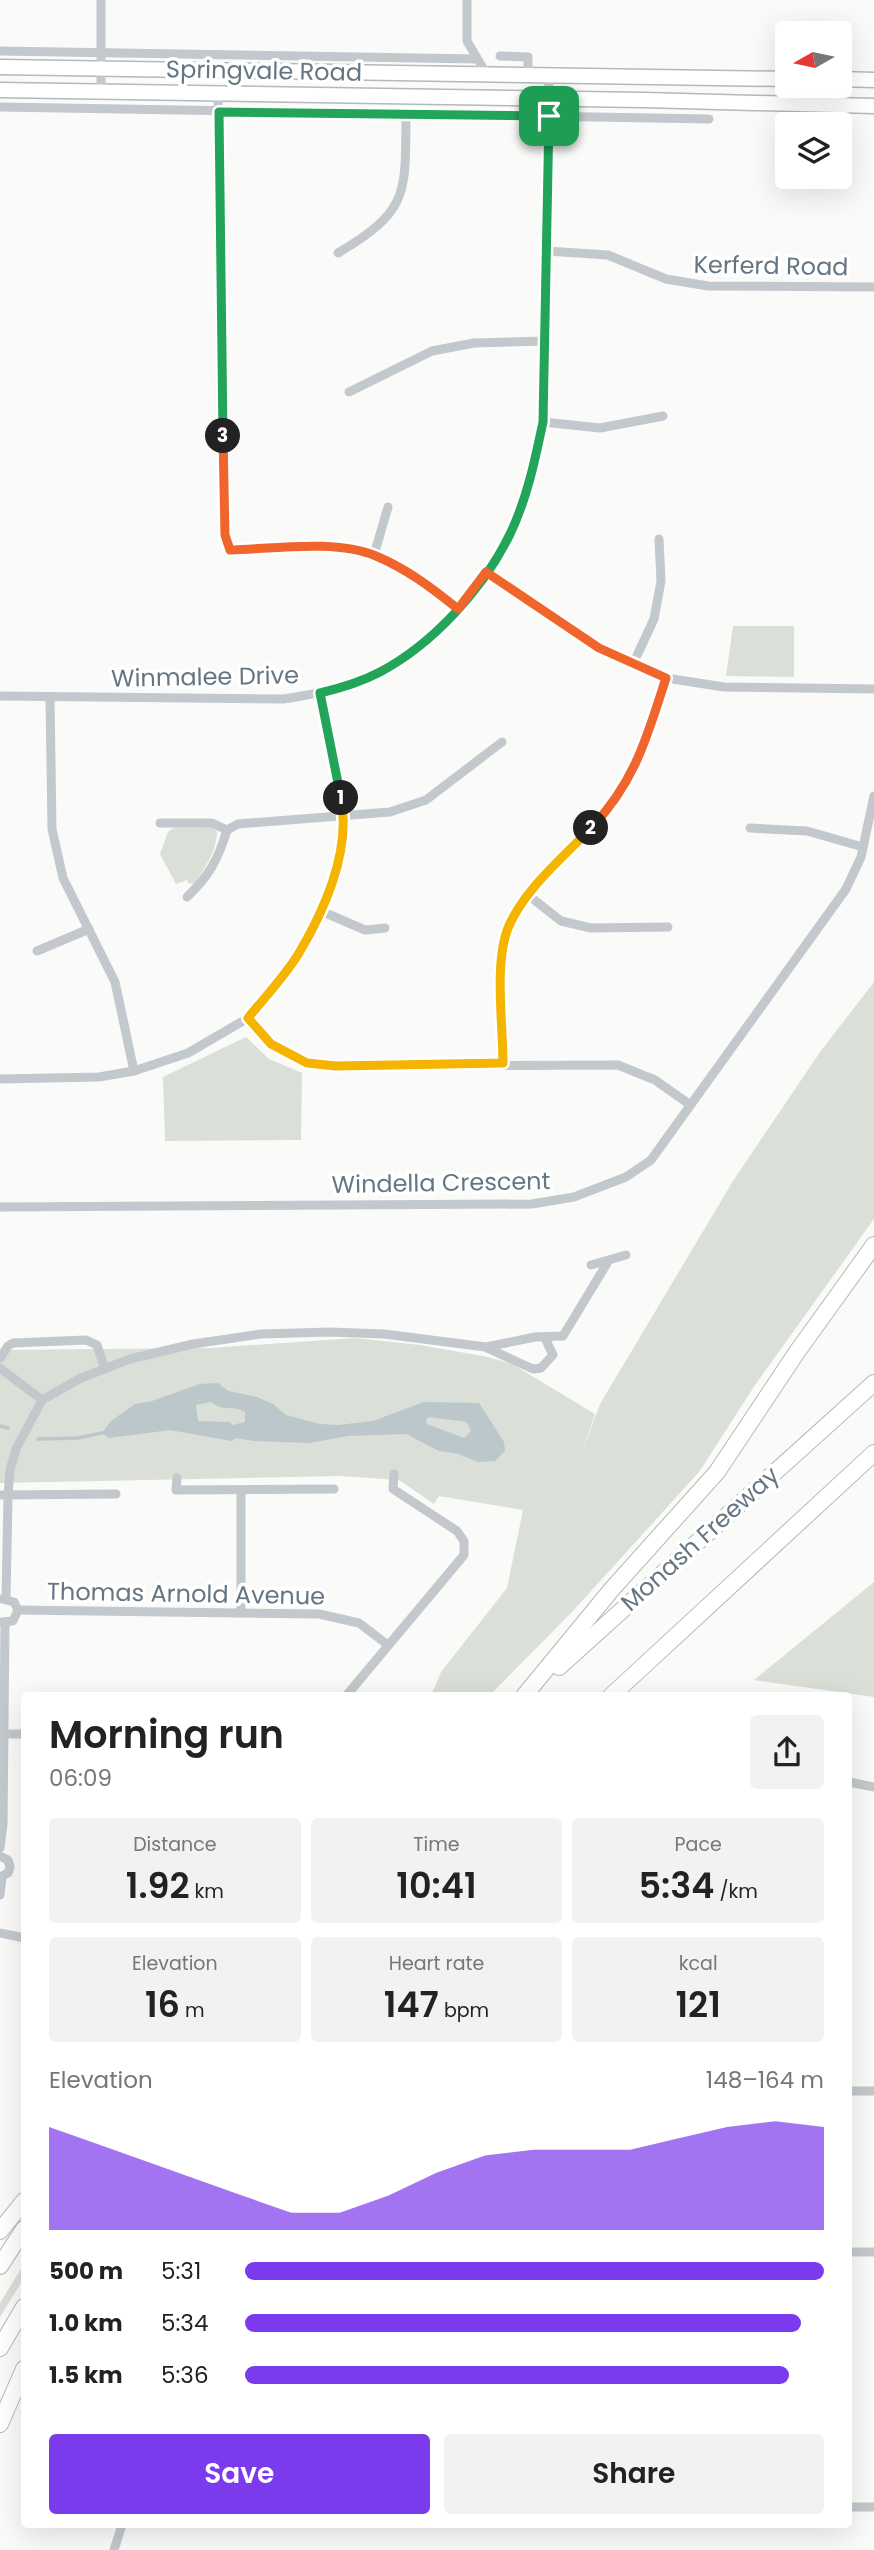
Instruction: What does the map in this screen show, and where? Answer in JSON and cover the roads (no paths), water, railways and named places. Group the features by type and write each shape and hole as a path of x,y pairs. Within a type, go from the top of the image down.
{"highway":[{"name":"Springvale Road","path":"0,67 775,79"},
{"path":"852,79 874,80"},
{"name":"Springvale Road","path":"0,90 874,106"},
{"path":"528,1692 612,1590 717,1472 842,1287 874,1245"},
{"name":"Monash Freeway","path":"529,1692 874,1383"},
{"path":"615,1692 874,1453"},
{"path":"0,2231 21,2205"},
{"path":"0,2266 21,2234"},
{"path":"0,2348 21,2312"},
{"path":"0,2424 21,2376"}],"street":[{"path":"101,0 101,91"},
{"path":"467,0 467,41 487,75"},
{"path":"454,59 467,41"},
{"name":"Springvale Road","path":"0,51 477,59"},
{"path":"500,56 528,57 528,75"},
{"name":"Winmalee Drive","path":"0,696 284,699 320,693 353,684 401,660 424,643 458,609 486,572 509,534 533,471 543,422 549,75"},
{"path":"66,108 73,91"},
{"path":"218,93 225,535 230,550 317,547 374,555 417,576 458,609"},
{"name":"Springvale Road","path":"0,107 709,118"},
{"path":"338,253 369,235 390,216 402,191 406,166 406,113"},
{"name":"Kerferd Road","path":"547,251 608,255 685,284 874,287"},
{"path":"349,392 432,351 474,343 545,341"},
{"path":"543,422 600,428 663,415"},
{"path":"374,555 388,507"},
{"path":"633,664 654,619 661,581 659,539"},
{"path":"486,572 599,648 666,678 724,687 874,689"},
{"path":"503,1063 501,959 508,928 528,895 601,818 620,794 639,759 666,678"},
{"path":"0,1079 99,1077 134,1071 188,1053 248,1018 298,955 320,911 337,867 344,814 320,693"},
{"path":"50,697 52,829 63,878 115,982 134,1071"},
{"path":"187,897 206,879 219,855 227,830 238,824 390,812 426,800 502,742"},
{"name":"Windella Crescent","path":"0,1207 532,1204 574,1197 626,1177 651,1160 839,900 858,865 874,796"},
{"path":"160,823 212,823 227,830"},
{"path":"750,828 807,831 863,847"},
{"path":"528,895 561,921 591,928 668,927"},
{"path":"320,911 365,930 385,928"},
{"path":"37,951 89,929"},
{"path":"248,1018 271,1044 307,1063 336,1066 503,1063 618,1065 654,1080 689,1104"},
{"path":"592,1265 626,1255"},
{"path":"0,1848 3,1824 3,1622 15,1618 18,1610 14,1602 3,1600 4,1495 16,1449 42,1400 81,1378 130,1359 193,1344 261,1334 384,1334 486,1347 533,1369 541,1368 553,1355 609,1260"},
{"path":"486,1347 535,1337 564,1336"},
{"path":"545,1338 553,1355"},
{"path":"0,1358 13,1343 86,1340 97,1345 106,1368"},
{"path":"0,1368 42,1400"},
{"path":"349,1692 464,1555 464,1541 457,1531 393,1489 394,1474"},
{"path":"177,1478 177,1490 334,1489"},
{"path":"241,1491 241,1613"},
{"path":"4,1495 116,1494"},
{"name":"Thomas Arnold Avenue","path":"18,1610 338,1616 359,1623 388,1645"},
{"path":"4,1734 21,1734"},
{"path":"852,1783 874,1787"},
{"path":"0,1856 8,1860 10,1867 8,1873 1,1877 0,1895"},
{"path":"0,1933 21,1937"},
{"path":"852,2091 874,2091"},
{"path":"852,2252 874,2252"},
{"path":"852,2507 874,2507"},
{"path":"114,2550 121,2528"}],"waterway":[{"path":"0,1426 8,1428"},
{"path":"38,1439 78,1438 102,1433"}]}
